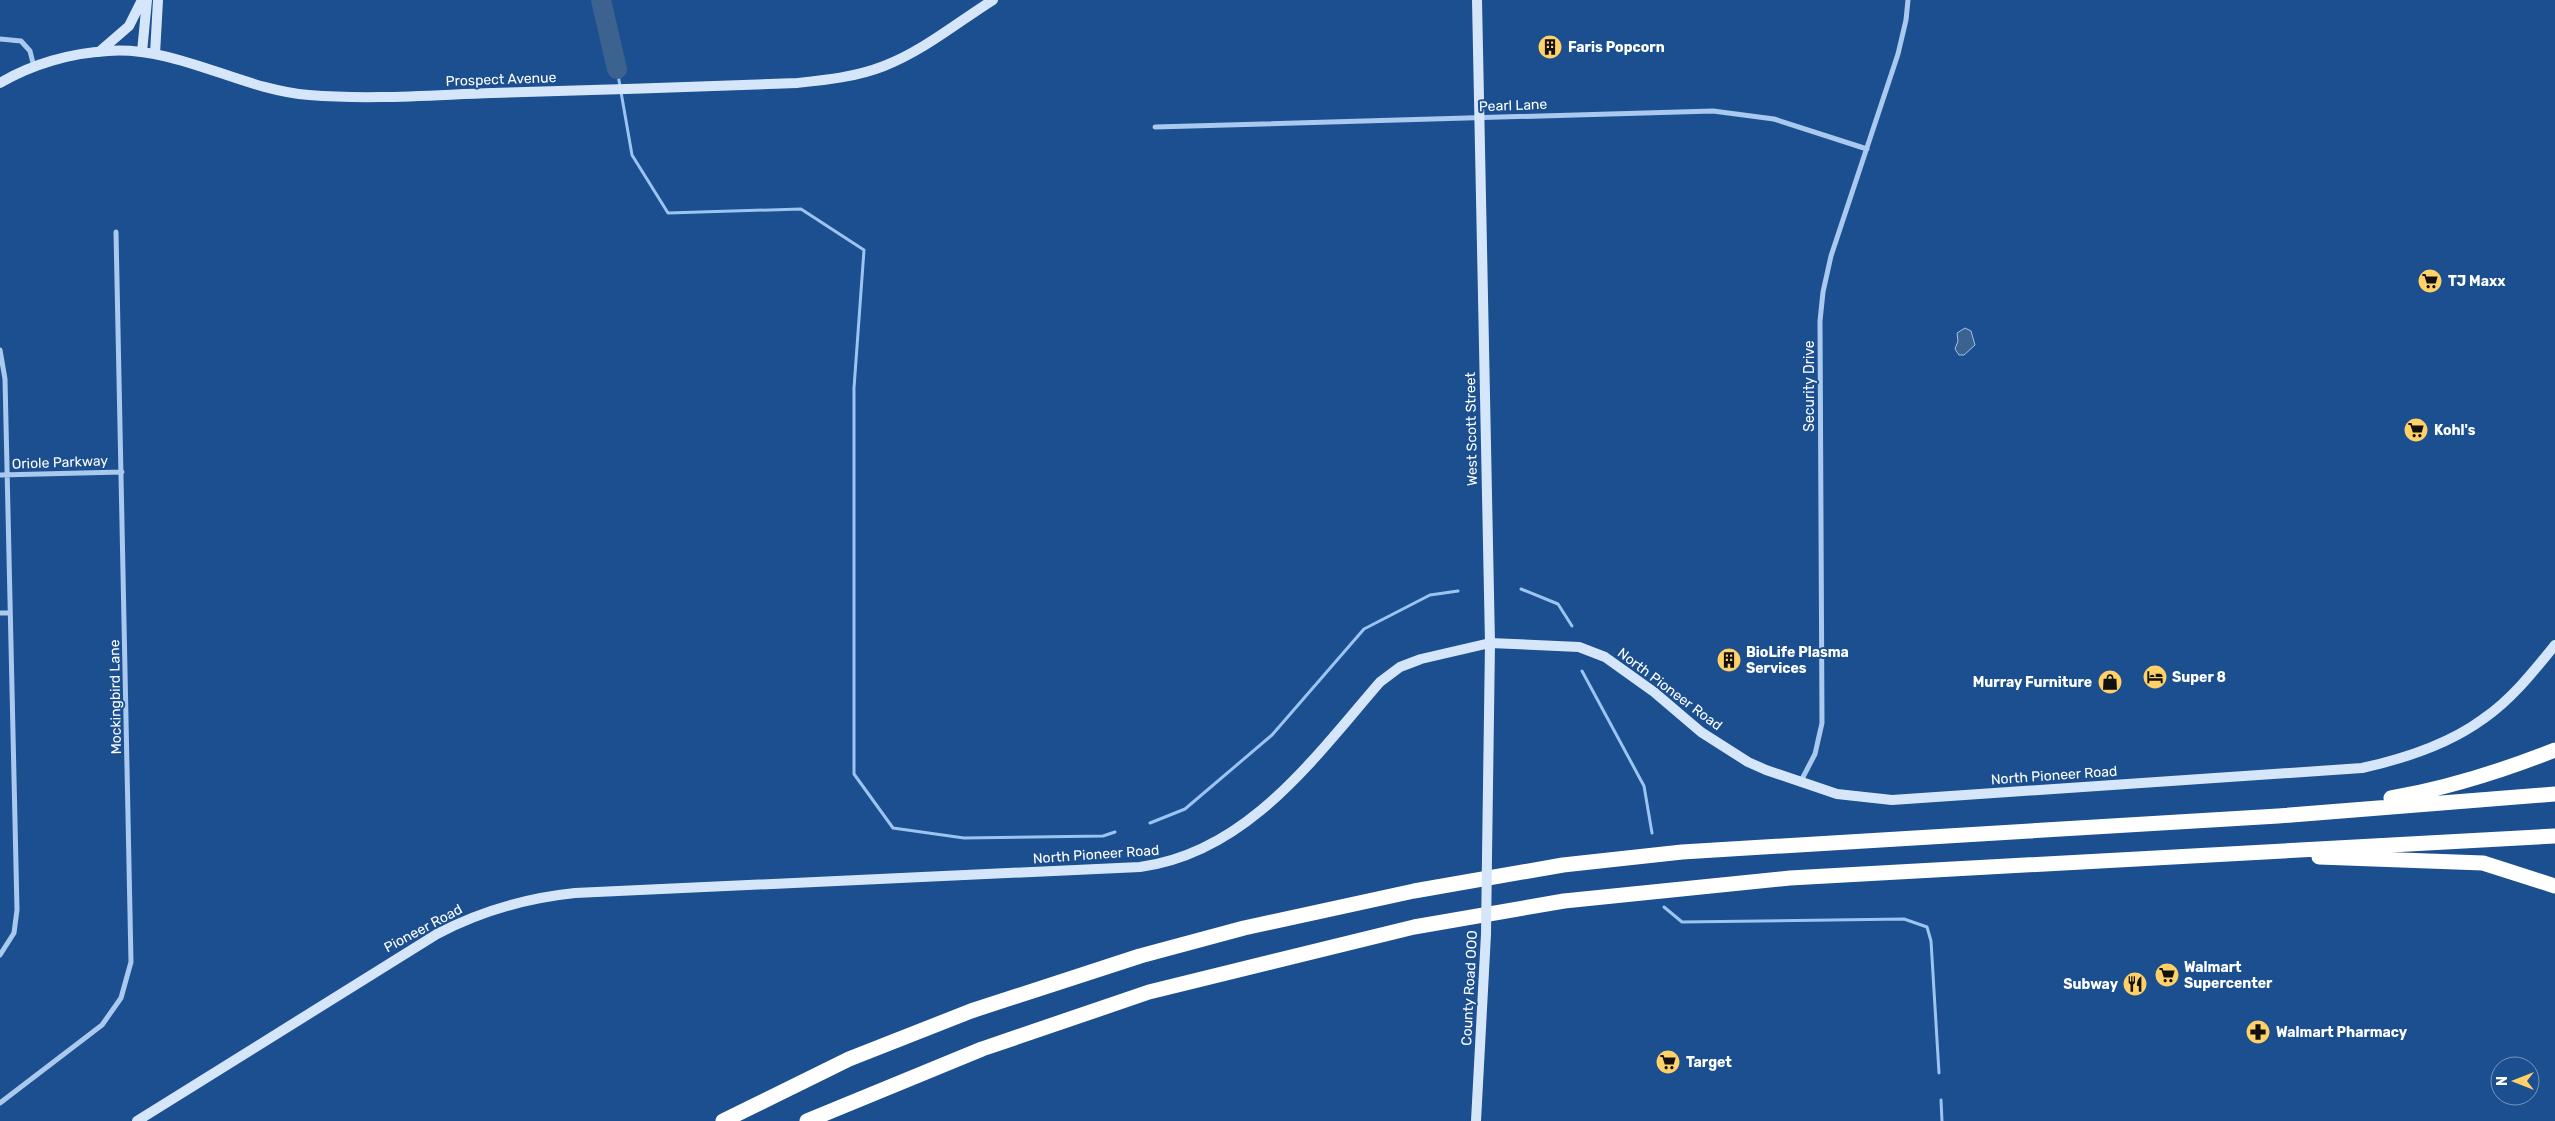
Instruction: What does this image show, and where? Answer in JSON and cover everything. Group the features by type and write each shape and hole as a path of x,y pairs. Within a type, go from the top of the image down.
{"highway":[{"path":"2278,816 2426,792 2512,768 2555,750"},
{"path":"723,1121 849,1059 971,1011 1159,951 1244,928 1414,891 1563,865 1682,852 2278,816 2555,794"},
{"path":"806,1121 982,1049 1149,992 1414,927 1564,901 1790,878 2555,836"},
{"path":"2225,853 2483,863 2555,886"}],"main road":[{"path":"98,52 128,26 142,0"},
{"path":"142,52 147,0"},
{"path":"155,54 158,0"},
{"name":"Prospect Avenue","path":"0,83 34,67 98,52 142,52 155,54 257,86 308,95 411,96 797,83 825,80 864,72 893,62 993,0"},
{"name":"West Scott Street","path":"1477,0 1490,643 1487,857"},
{"name":"North Pioneer Road","path":"825,883 1140,867 1183,858 1220,841 1278,797 1380,682 1400,667 1421,659 1490,643 1578,646 1605,657 1654,692 1701,732 1748,762 1837,794 1892,800 2362,768 2429,746 2485,718 2527,678 2555,644"},
{"name":"County Road OOO","path":"1476,1121 1486,934 1487,857"},
{"name":"Pioneer Road","path":"137,1121 420,944 450,927 490,911 529,900 575,893 825,883"}],"street":[{"name":"Security Drive","path":"1800,781 1815,754 1822,723 1821,307 1831,256 1898,54 1906,20 1908,0"},
{"path":"0,39 21,41 30,51 34,67"},
{"name":"Pearl Lane","path":"1155,127 1699,111 1733,112 1784,122 1867,149"},
{"name":"Mockingbird Lane","path":"0,1103 99,1029 116,1006 130,971 132,948 116,232"},
{"path":"0,350 5,379 17,915 12,937 0,955"},
{"name":"Oriole Parkway","path":"0,475 122,472"},
{"path":"0,613 10,613"}],"water":[{"path":"1965,328 1971,331 1975,345 1964,355 1959,355 1955,349 1958,341 1957,333"}],"waterway":[{"path":"601,0 617,69"},
{"path":"617,69 632,155 668,213 801,209 864,250 854,388 854,774 893,828 964,838 1103,836 1115,832"},
{"path":"1521,589 1558,604 1572,626"},
{"path":"1150,823 1185,809 1272,735 1364,629 1430,595 1458,591"},
{"path":"1582,671 1644,786 1652,833"},
{"path":"1664,907 1682,922 1904,919 1927,927 1931,941 1939,1073"},
{"path":"1941,1100 1942,1121"}],"place":[{"name":"Faris Popcorn","path":"1550,47"},
{"name":"TJ Maxx","path":"2430,281"},
{"name":"Kohl's","path":"2416,430"},
{"name":"BioLife Plasma Services","path":"1729,660"},
{"name":"Super 8","path":"2155,677"},
{"name":"Murray Furniture","path":"2110,682"},
{"name":"Walmart Supercenter","path":"2167,975"},
{"name":"Subway","path":"2135,984"},
{"name":"Walmart Pharmacy","path":"2258,1032"},
{"name":"Target","path":"1668,1062"}]}
